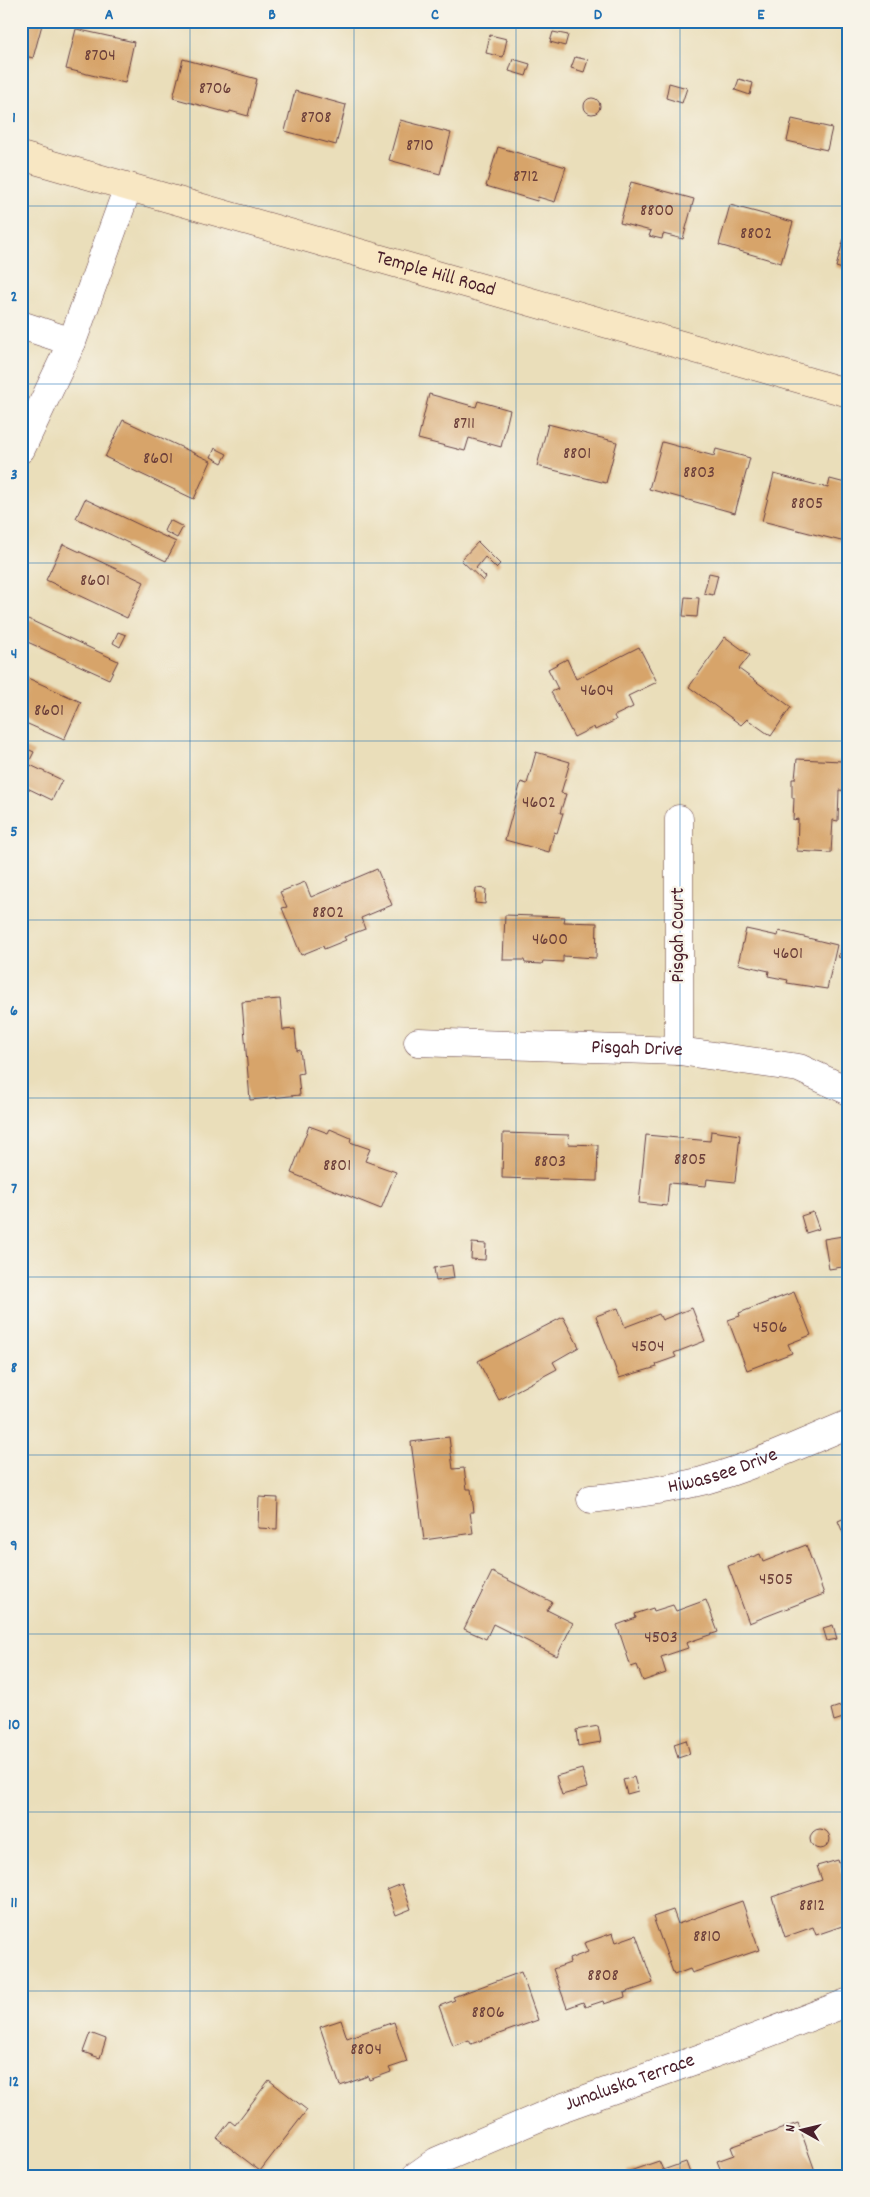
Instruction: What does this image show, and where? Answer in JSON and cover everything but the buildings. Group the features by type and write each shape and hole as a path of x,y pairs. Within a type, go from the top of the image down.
{"main road":[{"name":"Temple Hill Road","path":"21,156 849,393"}],"street":[{"path":"21,449 72,342 128,187"},
{"path":"21,325 72,342"},
{"name":"Pisgah Court","path":"679,819 679,1051"},
{"name":"Pisgah Drive","path":"418,1042 679,1051 798,1068 849,1091"},
{"name":"Hiwassee Drive","path":"592,1499 647,1493 703,1480 760,1461 849,1424"},
{"name":"Junaluska Terrace","path":"416,2176 437,2160 560,2108 729,2048 849,2002"}]}
